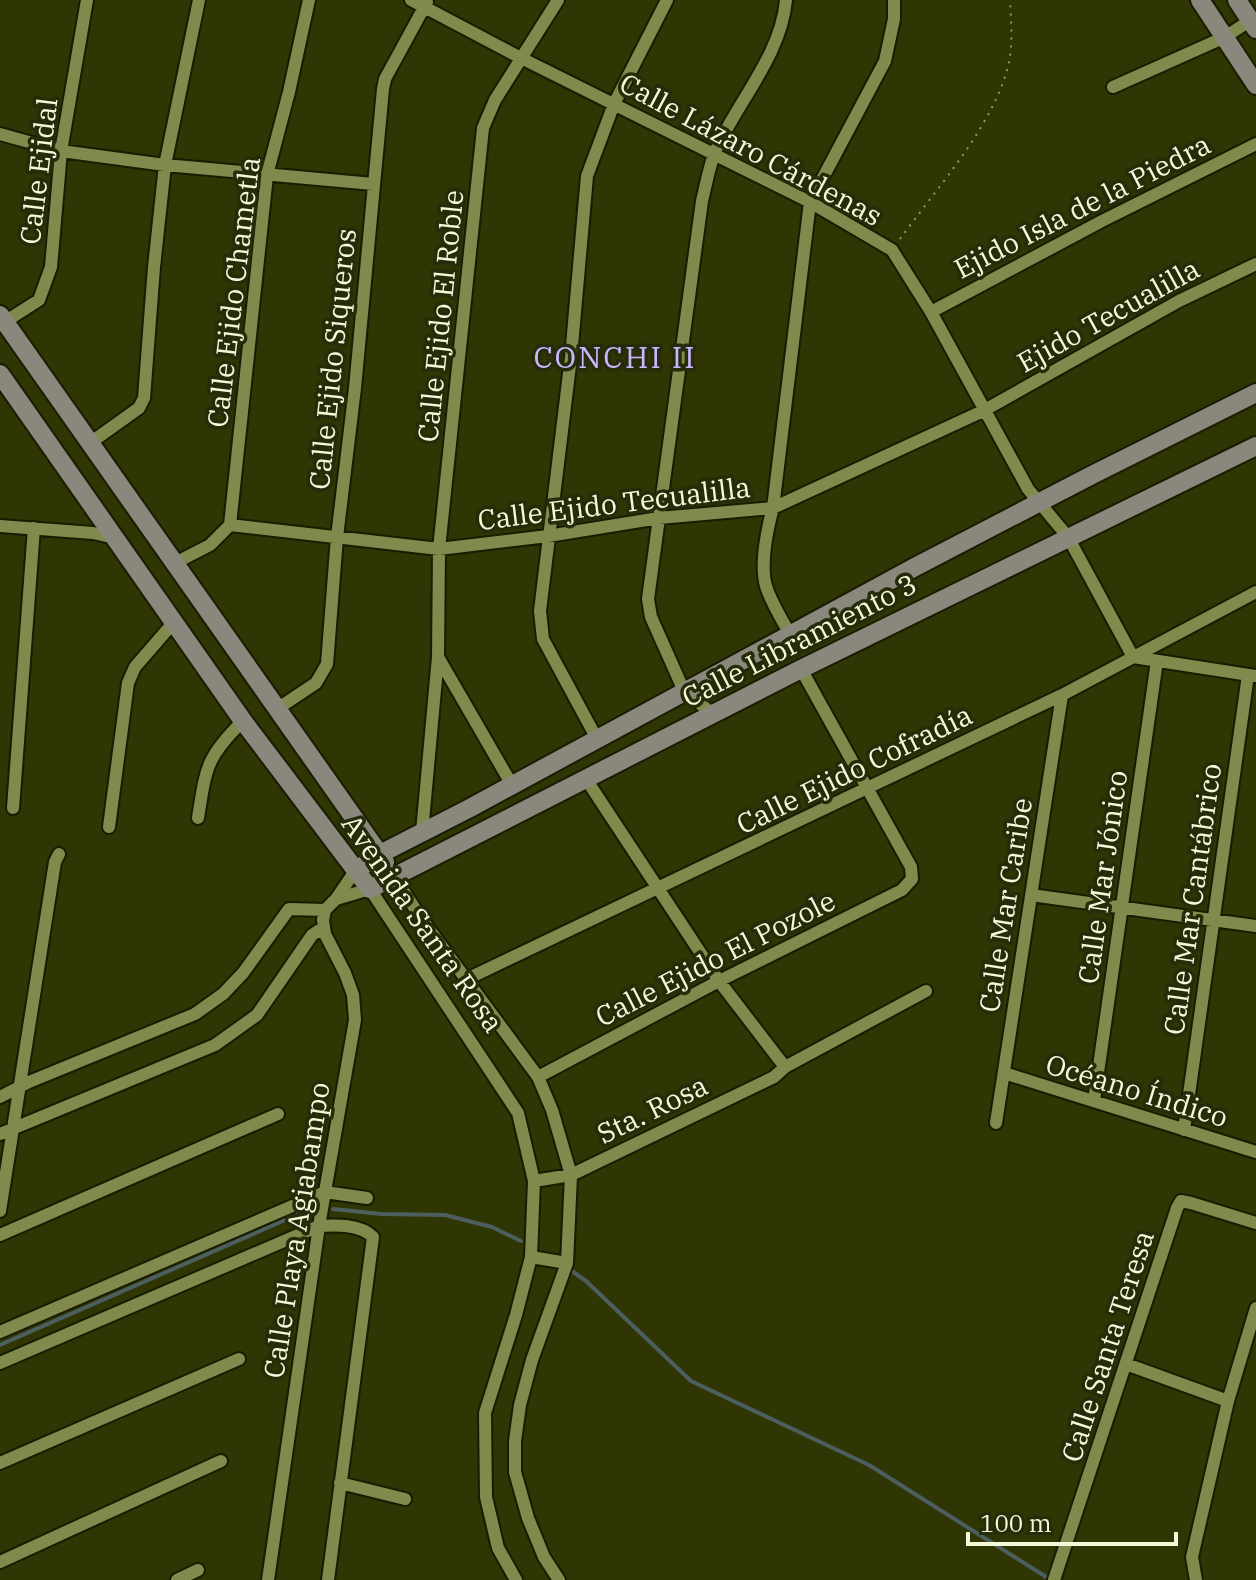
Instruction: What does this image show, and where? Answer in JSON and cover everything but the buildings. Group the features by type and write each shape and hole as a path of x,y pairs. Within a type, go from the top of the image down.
{"street":[{"name":"Calle Ejidal","path":"2,321 39,300 51,267 61,151 87,0"},
{"path":"90,443 143,402 165,165 199,0"},
{"name":"Calle Ejido Chametla","path":"230,525 267,175 309,0"},
{"name":"Calle Lázaro Cárdenas","path":"411,0 426,4 519,57 810,202 892,250 931,312 1028,489 1068,537 1133,657"},
{"name":"Calle Ejido El Roble","path":"422,832 438,657 439,549 483,128 519,57 558,0"},
{"path":"597,739 543,639 540,611 571,357 587,176 614,104 667,0"},
{"path":"713,714 684,691 651,617 648,599 702,201 714,154 774,44 786,0"},
{"path":"790,634 765,587 766,538 773,508 810,202 885,61 892,31 894,0"},
{"path":"1200,0 1256,85"},
{"path":"1113,87 1254,22 1237,0"},
{"name":"Calle Ejido Siqueros","path":"277,709 316,683 327,664 337,537 385,79 426,4"},
{"path":"0,134 61,151 165,165 373,184"},
{"name":"Ejido Isla de la Piedra","path":"931,312 1256,144"},
{"name":"Ejido Tecualilla","path":"983,411 1179,301 1256,264"},
{"name":"Avenida Santa Rosa","path":"2,321 380,854 421,918 538,1077 552,1110 571,1175 567,1263 532,1360 520,1405 515,1472 536,1540 559,1580"},
{"name":"Avenida Santa Rosa","path":"0,374 5,390 118,539 243,721 370,889 518,1113 534,1181 531,1257 485,1413 486,1497 498,1548 516,1580"},
{"name":"Calle Libramiento 3","path":"355,871 380,854 790,634 1256,393"},
{"name":"Calle Ejido Tecualilla","path":"230,525 439,549 659,518 773,508 983,411"},
{"name":"Calle Libramiento 3","path":"370,889 801,669 1256,446"},
{"path":"175,563 210,545 230,525"},
{"path":"0,526 93,533 118,539"},
{"path":"13,808 34,528"},
{"name":"Calle Ejido Cofradía","path":"467,979 1062,695 1256,592"},
{"path":"109,827 128,683 135,667 174,622"},
{"path":"438,657 512,785"},
{"path":"1133,657 1252,675"},
{"name":"Calle Mar Jónico","path":"1094,1101 1157,661"},
{"path":"801,669 868,789"},
{"name":"Calle Mar Cantábrico","path":"1184,1130 1252,675"},
{"name":"Calle Mar Caribe","path":"996,1123 1062,695"},
{"path":"198,818 210,758 218,745 243,721"},
{"path":"586,779 719,981 785,1067"},
{"name":"Calle Ejido El Pozole","path":"538,1077 719,981 902,890 912,879 911,867 868,789"},
{"path":"0,1211 6,1132 17,1088 55,862 59,854"},
{"path":"0,1097 195,1014 223,994 243,973 289,909 325,910 355,871"},
{"path":"336,899 370,889"},
{"path":"1031,895 1256,926"},
{"name":"Calle Playa Agiabampo","path":"268,1580 319,1226 355,1020 353,995 324,927 325,910"},
{"path":"6,1132 215,1045 257,1015 312,935 324,927"},
{"name":"Sta. Rosa","path":"534,1181 571,1175 774,1077 785,1067 926,991"},
{"name":"Océano Índico","path":"1004,1073 1256,1152"},
{"path":"0,1235 278,1114"},
{"path":"0,1332 325,1192 367,1198"},
{"name":"Calle Santa Teresa","path":"1054,1580 1181,1201 1256,1223"},
{"path":"0,1363 319,1226 354,1228 369,1233 373,1237 328,1580"},
{"path":"531,1257 567,1263"},
{"path":"1196,1580 1192,1557 1228,1401 1256,1308"},
{"path":"0,1463 239,1359"},
{"path":"1126,1364 1228,1401"},
{"path":"0,1562 221,1461"},
{"path":"340,1483 405,1499"},
{"path":"177,1580 198,1570"}],"path":[{"path":"892,250 984,123 1003,84 1010,59 1010,0"}],"waterway":[{"path":"333,1209 381,1214 445,1215 492,1227 521,1241"},
{"path":"0,1345 301,1213 310,1212"},
{"path":"572,1271 691,1381 869,1465 1051,1580"}],"district":[{"name":"CONCHI II","path":"615,356"}]}
